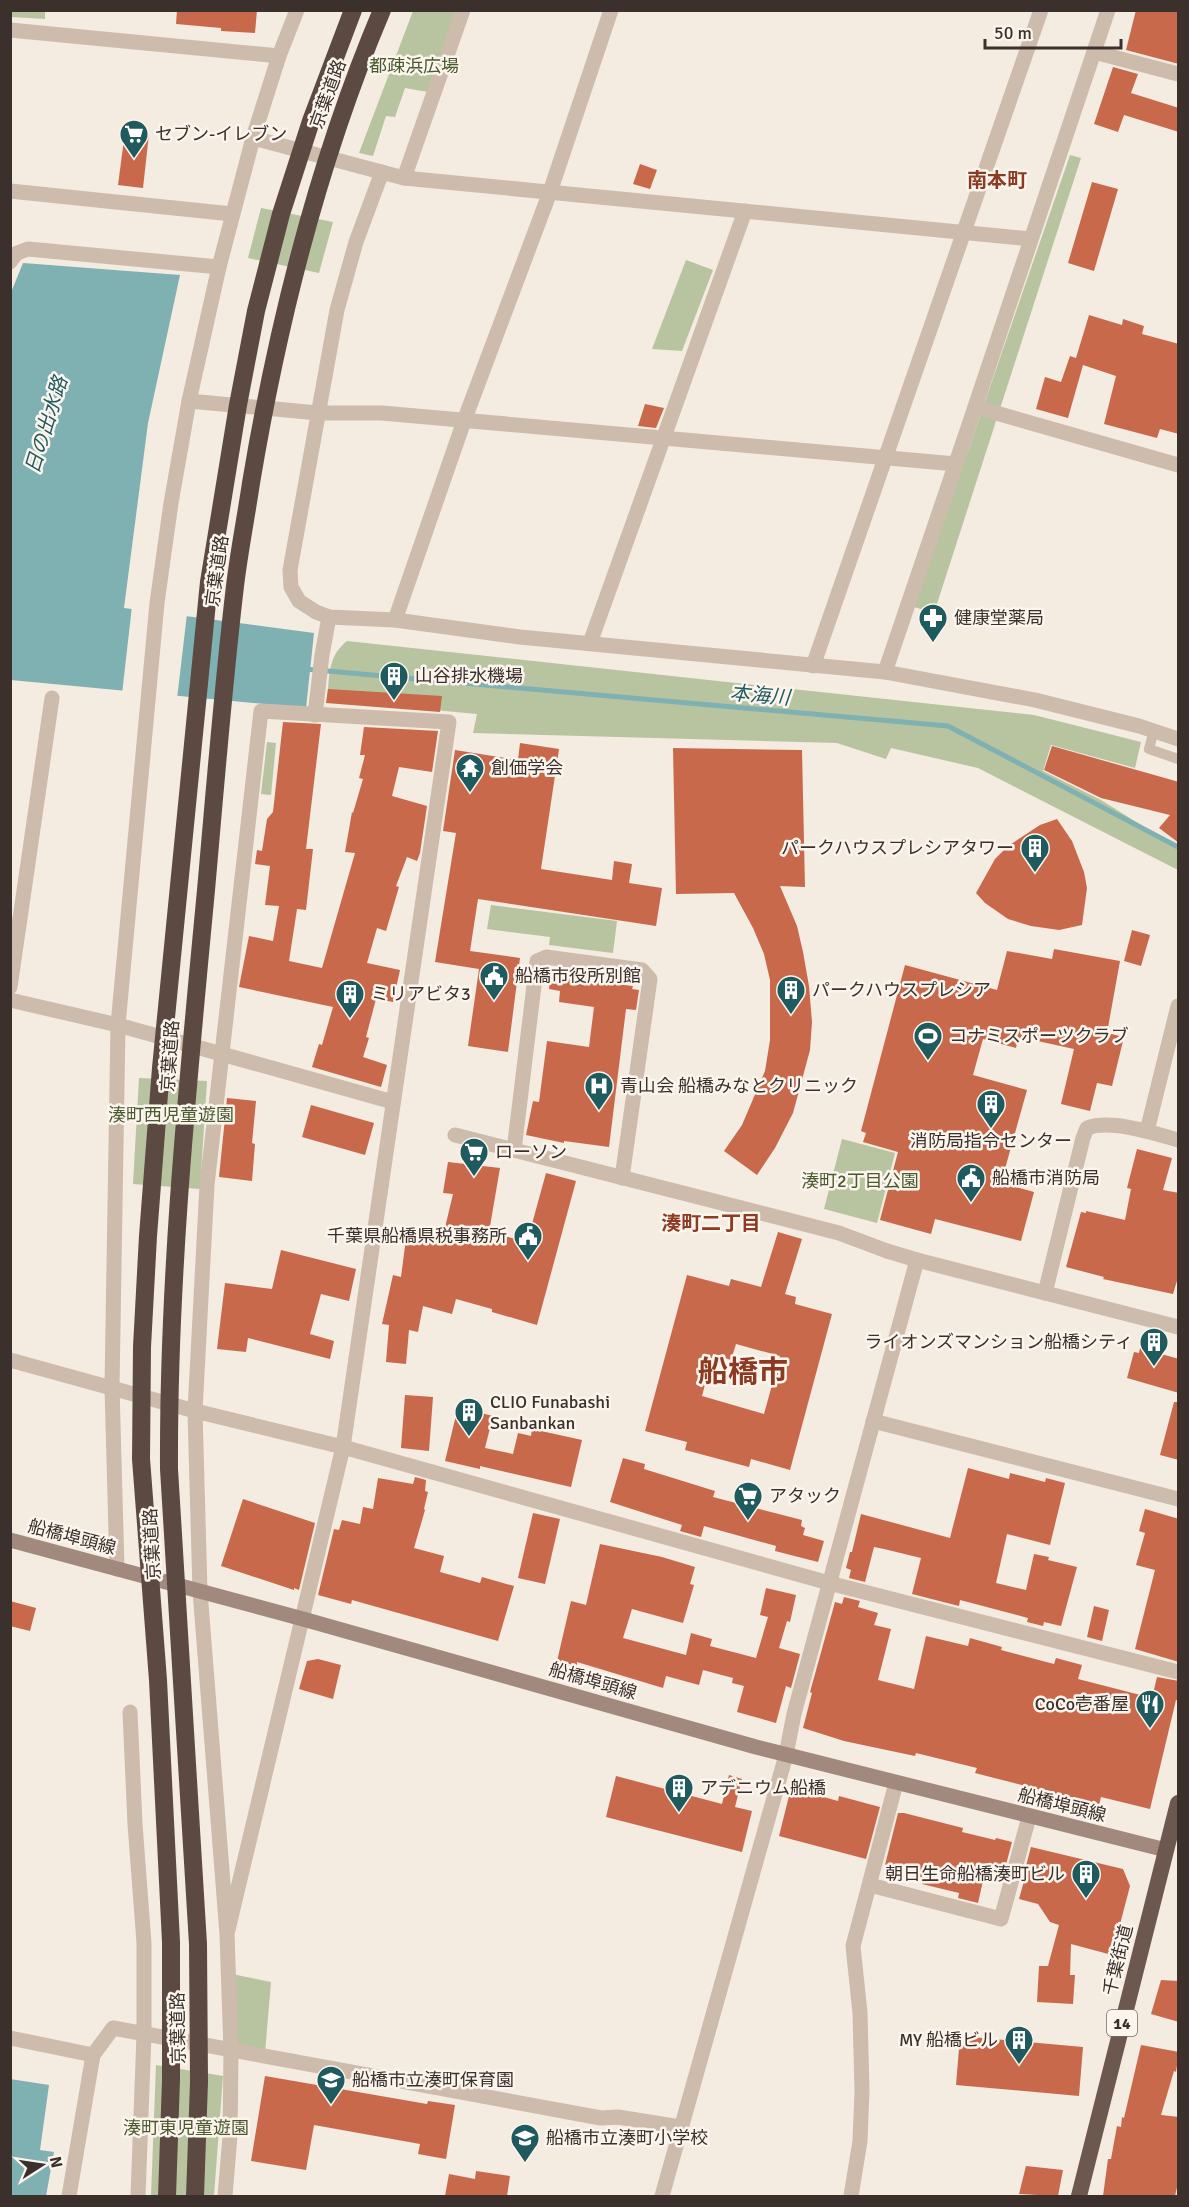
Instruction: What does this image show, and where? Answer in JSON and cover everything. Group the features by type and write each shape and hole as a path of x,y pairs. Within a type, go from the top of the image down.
{"highway":[{"name":"京葉道路","path":"167,2196 171,2080 171,1942 158,1680 141,1459 142,1347 161,1068 209,582 238,405 256,311 281,214 311,121 353,10"},
{"name":"京葉道路","path":"195,2196 200,2082 198,1944 169,1469 169,1395 177,1230 194,1020 235,583 262,416 280,332 308,226 332,146 382,10"},
{"name":"千葉街道","path":"1079,2196 1179,1803"}],"main road":[{"name":"船橋埠頭線","path":"10,1540 303,1619 786,1755 1166,1850"}],"street":[{"path":"117,1569 112,1388 118,1026 146,700 157,603 189,400 219,267 253,138 279,56 297,10"},
{"path":"404,178 463,10"},
{"path":"395,620 464,420 550,192 611,10"},
{"path":"813,666 1041,10"},
{"path":"885,672 1108,10"},
{"path":"10,30 279,56"},
{"path":"1094,52 1179,74"},
{"path":"253,138 404,178 1031,239"},
{"path":"382,172 356,242 337,310 290,570 291,587 298,601 329,617 395,620 520,637 885,672 1035,700 1154,730 1179,739"},
{"path":"10,191 232,214"},
{"path":"590,644 745,211"},
{"path":"10,262 17,253 28,249 219,267"},
{"path":"189,400 318,413 382,413 956,464"},
{"path":"975,406 1179,465"},
{"path":"315,715 329,617"},
{"path":"10,987 52,698"},
{"path":"225,2196 230,2136 231,2051 227,1934 200,1591 195,1411 207,1185 261,711 449,722 343,1447 227,1934"},
{"path":"1154,730 1149,749 1179,759"},
{"path":"513,1150 537,961 546,957 642,970 650,979 622,1178"},
{"path":"10,1000 118,1026 393,1102"},
{"path":"1147,1131 1179,1006"},
{"path":"1045,1293 1087,1128 1097,1124 1147,1131 1179,1140"},
{"path":"455,1135 839,1233 917,1260 1179,1327"},
{"path":"662,2196 786,1755 794,1714 917,1260"},
{"path":"10,1360 195,1411 343,1447 829,1584 1179,1672"},
{"path":"873,1421 1179,1499"},
{"path":"130,1712 135,1824 144,1942 144,2034 138,2196"},
{"path":"851,2196 860,2141 862,2091 860,2013 853,1946 896,1783"},
{"path":"870,1885 1001,1919 1029,1817"},
{"path":"69,2196 93,2055 113,2028 601,2118 618,2117 680,2127"},
{"path":"10,2038 93,2055"}],"green space":[{"path":"10,11 45,11 45,19 11,17"},
{"name":"都疎浜広場","path":"413,11 457,11 428,92 405,88 395,117 386,116 373,156 359,153"},
{"path":"1070,155 1081,158 934,613 914,607"},
{"path":"261,208 333,222 319,273 248,258"},
{"path":"686,260 713,270 682,351 652,349"},
{"path":"347,641 1034,715 1141,742 1135,768 1051,745 1043,771 1101,800 1178,848 1178,870 978,768 891,748 886,759 837,743 473,733 477,714 327,700 333,660"},
{"path":"267,742 276,743 271,795 261,794"},
{"path":"491,905 617,921 613,953 549,945 550,937 487,929"},
{"name":"湊町西児童遊園","path":"139,1078 207,1081 200,1189 133,1184"},
{"name":"湊町2丁目公園","path":"842,1139 895,1153 877,1223 824,1209"},
{"path":"232,1974 271,1982 265,2053 236,2048"},
{"name":"湊町東児童遊園","path":"156,2065 223,2076 214,2196 151,2196"}],"water":[{"name":"日の出水路","path":"23,263 180,275 148,423 124,608 314,633 306,708 11,680 10,295"},
{"path":"10,2079 49,2085 40,2150 54,2152 46,2196 11,2196"}],"pier":[{"path":"132,606 187,614 177,699 122,694"}],"building":[{"path":"177,10 257,10 255,33 221,31 221,28 176,24"},
{"path":"1136,10 1179,10 1179,64 1126,50"},
{"path":"1113,67 1138,74 1131,93 1179,108 1179,132 1124,115 1118,132 1094,124"},
{"name":"セブン-イレブン","path":"125,132 149,134 143,188 118,185"},
{"path":"640,164 657,170 650,189 633,184"},
{"path":"1092,182 1118,189 1094,271 1068,263"},
{"path":"1089,315 1122,325 1123,319 1144,326 1142,334 1179,344 1179,434 1160,429 1157,438 1104,424 1116,376 1083,365 1068,418 1036,409 1045,377 1061,382 1070,356 1076,358"},
{"path":"645,404 664,408 656,428 638,426"},
{"name":"山谷排水機場","path":"328,689 442,696 440,712 326,703"},
{"path":"283,722 321,724 306,849 313,849 306,910 297,909 289,961 322,968 355,853 345,852 352,812 363,779 359,778 365,755 360,755 364,727 438,731 432,772 399,767 392,796 427,806 417,861 407,857 396,886 399,887 386,931 377,928 367,963 400,970 393,1002 376,999 366,1037 369,1038 363,1057 387,1065 381,1087 312,1067 319,1044 322,1045 333,1007 239,987 249,936 273,941 279,906 265,905 270,866 255,864 257,850 262,851 267,819 273,812"},
{"path":"520,743 559,749 541,869 612,880 614,861 632,864 629,883 662,888 656,926 478,899 470,951 520,958 508,1052 468,1046 479,969 435,962 456,833 443,831 455,750 518,760"},
{"path":"1052,746 1179,782 1179,843 1159,828 1170,815 1101,798 1044,770"},
{"path":"673,748 802,750 805,887 780,886 797,926 803,952 812,1022 810,1050 793,1113 775,1148 757,1175 724,1151 742,1125 765,1071 770,1040 770,980 764,954 734,893 676,894"},
{"name":"パークハウスプレシアタワー","path":"1057,819 1072,841 1084,872 1087,888 1082,925 1059,930 1031,926 1008,919 985,903 976,893 995,859 1008,846 1040,825"},
{"path":"1132,930 1150,935 1141,966 1124,961"},
{"path":"1054,949 1120,961 1107,1033 1124,1037 1112,1086 1097,1083 1090,1111 1061,1104 1074,1049 1024,1038 1024,1040 1018,1039 1016,1048 983,1039 973,1075 1027,1090 1001,1183 1034,1192 1021,1241 935,1219 931,1234 880,1220 898,1152 863,1142 866,1133 861,1131 905,965 997,990 1007,951 1052,959"},
{"path":"551,970 590,976 589,981 633,986 632,989 639,990 636,1010 626,1009 609,1147 564,1141 564,1143 526,1135 533,1101 539,1102 547,1041 589,1047 594,1007 559,1002 560,991 549,989"},
{"path":"227,1098 256,1101 252,1143 255,1144 252,1181 219,1177"},
{"path":"311,1105 374,1123 365,1155 302,1137"},
{"path":"1137,1149 1172,1158 1163,1190 1179,1193 1179,1274 1173,1294 1103,1279 1104,1277 1066,1267 1081,1212 1086,1213 1086,1211 1125,1220 1131,1189 1127,1188"},
{"path":"448,1162 500,1168 489,1232 527,1242 546,1173 576,1181 537,1325 456,1299 452,1314 423,1306 418,1332 409,1330 406,1364 386,1362 389,1325 382,1324 393,1275 401,1277 407,1231 443,1236 453,1194 443,1193"},
{"path":"778,1232 802,1239 785,1294 796,1297 795,1304 832,1314 790,1470 751,1459 749,1467 685,1450 687,1442 645,1431 687,1275 729,1286 731,1279 761,1287","holes":["736,1344 780,1356 764,1414 702,1396 713,1354 731,1360"]},
{"path":"281,1250 356,1269 349,1301 321,1294 310,1334 334,1341 330,1359 248,1338 246,1352 217,1349 225,1283 272,1289"},
{"name":"ライオンズマンション船橋シティ","path":"1140,1348 1179,1359 1179,1393 1127,1378 1134,1352 1139,1353"},
{"path":"405,1395 433,1397 429,1451 401,1448"},
{"path":"1174,1402 1179,1402 1179,1460 1160,1455"},
{"path":"458,1407 493,1416 485,1448 513,1454 518,1433 531,1436 532,1429 582,1440 571,1487 480,1466 480,1469 445,1461"},
{"path":"623,1458 645,1464 644,1469 715,1491 713,1497 802,1520 801,1526 805,1528 803,1535 824,1541 818,1562 775,1551 776,1546 704,1526 701,1537 680,1531 682,1525 610,1502"},
{"path":"968,1468 1009,1479 1010,1473 1045,1482 1046,1478 1065,1483 1050,1545 1007,1534 996,1583 1026,1590 1034,1554 1077,1567 1061,1626 1044,1622 1043,1626 1027,1622 1028,1618 960,1600 959,1606 912,1594 921,1558 884,1549 874,1547 865,1582 849,1578 851,1570 846,1568 861,1514 950,1538"},
{"path":"415,1477 426,1480 425,1491 428,1492 414,1548 444,1556 440,1572 480,1583 482,1577 514,1586 498,1641 352,1600 351,1604 318,1595 334,1529 339,1530 342,1520 360,1524 363,1507 373,1509 378,1478 413,1484"},
{"path":"243,1499 315,1523 299,1590 221,1566"},
{"path":"1145,1509 1179,1519 1179,1662 1135,1649 1155,1570 1136,1565 1145,1533 1139,1531"},
{"path":"533,1513 560,1519 545,1584 518,1578"},
{"path":"600,1544 662,1557 695,1567 690,1584 694,1585 683,1623 632,1609 623,1638 686,1655 691,1633 712,1639 710,1646 756,1658 768,1617 760,1615 766,1588 796,1595 790,1622 787,1621 779,1648 800,1654 791,1688 786,1686 776,1723 737,1712 744,1686 732,1683 733,1678 703,1670 699,1685 666,1676 663,1688 577,1662 577,1666 557,1661 571,1601 586,1605"},
{"path":"844,1597 860,1601 858,1607 878,1613 874,1625 891,1629 878,1680 914,1689 926,1636 968,1646 970,1638 1002,1647 1001,1650 1054,1664 1056,1658 1082,1665 1078,1679 1152,1698 1157,1677 1179,1681 1179,1701 1176,1700 1150,1809 1101,1797 1099,1805 975,1773 977,1768 916,1753 915,1756 844,1741 803,1728 812,1693 810,1692 835,1602 842,1604"},
{"path":"10,1601 36,1608 30,1631 10,1626"},
{"path":"1094,1606 1109,1610 1102,1641 1087,1637"},
{"path":"318,1659 341,1665 333,1699 299,1689 307,1661"},
{"name":"アデニウム船橋","path":"729,1775 742,1779 735,1807 752,1811 742,1852 606,1817 616,1776 722,1804"},
{"path":"791,1788 838,1801 839,1796 880,1807 866,1859 779,1836"},
{"path":"898,1813 963,1828 962,1832 1012,1842 1003,1876 985,1872 978,1903 958,1898 959,1893 922,1884 923,1879 884,1869"},
{"name":"朝日生命船橋湊町ビル","path":"1031,1847 1123,1869 1130,1886 1112,1955 1071,1944 1070,1975 1075,1975 1073,2004 1037,2002 1039,1966 1048,1966 1059,1925 1050,1922 1038,1904 1019,1899"},
{"path":"1161,1980 1179,1981 1179,2022 1151,2014"},
{"name":"MY 船橋ビル","path":"960,2036 1083,2047 1079,2096 956,2085"},
{"path":"1141,2045 1179,2052 1176,2072 1174,2071 1161,2115 1179,2117 1179,2179 1175,2196 1103,2196 1108,2159 1111,2159 1117,2126 1121,2127 1122,2117 1124,2118"},
{"path":"265,2076 427,2104 428,2101 455,2105 446,2159 418,2154 420,2144 314,2125 306,2170 251,2161"},
{"path":"1026,2166 1063,2170 1058,2196 1019,2194"},
{"path":"476,2171 510,2176 507,2196 445,2196 449,2174 475,2179"}],"waterway":[{"name":"本海川","path":"305,669 948,726 1178,847"}],"place":[{"name":"セブン-イレブン","path":"134,160"},
{"name":"健康堂薬局","path":"933,644"},
{"name":"山谷排水機場","path":"394,702"},
{"name":"創価学会","path":"470,794"},
{"name":"パークハウスプレシアタワー","path":"1035,874"},
{"name":"船橋市役所別館","path":"494,1002"},
{"name":"パークハウスプレシア","path":"791,1016"},
{"name":"ミリアビタ3","path":"350,1020"},
{"name":"コナミスポーツクラブ","path":"928,1062"},
{"name":"青山会 船橋みなとクリニック","path":"599,1112"},
{"name":"消防局指令センター","path":"991,1130"},
{"name":"ローソン","path":"474,1178"},
{"name":"船橋市消防局","path":"971,1204"},
{"name":"千葉県船橋県税事務所","path":"528,1262"},
{"name":"ライオンズマンション船橋シティ","path":"1154,1368"},
{"name":"CLIO Funabashi Sanbankan","path":"469,1438"},
{"name":"アタック","path":"748,1522"},
{"name":"CoCo壱番屋","path":"1150,1730"},
{"name":"アデニウム船橋","path":"679,1814"},
{"name":"朝日生命船橋湊町ビル","path":"1086,1900"},
{"name":"MY 船橋ビル","path":"1019,2066"},
{"name":"船橋市立湊町保育園","path":"331,2106"},
{"name":"船橋市立湊町小学校","path":"525,2164"}],"district":[{"name":"南本町","path":"997,180"},
{"name":"湊町二丁目","path":"711,1223"},
{"name":"船橋市","path":"743,1372"}]}
